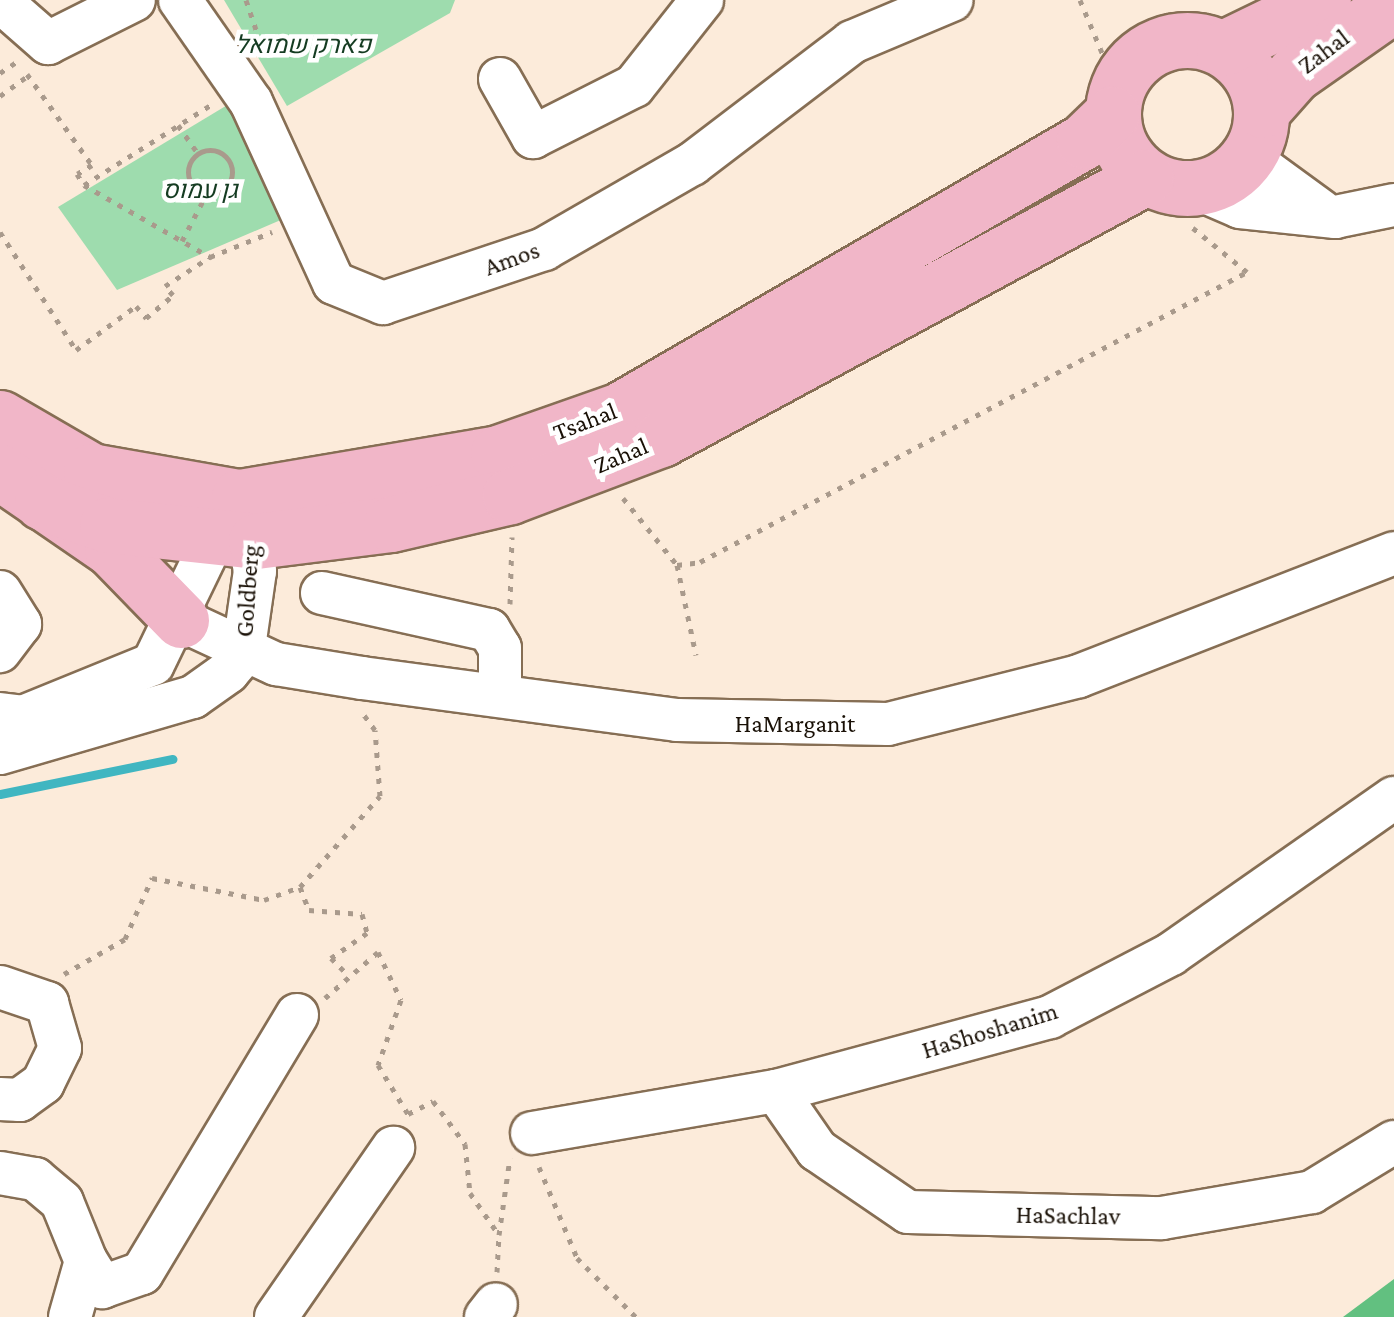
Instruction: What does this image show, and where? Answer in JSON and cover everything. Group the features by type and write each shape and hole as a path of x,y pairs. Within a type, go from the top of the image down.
{"main road":[{"path":"1224,48 1323,0"},
{"name":"Zahal","path":"1255,134 1294,74 1394,4"},
{"path":"1182,39 1224,48 1256,85 1255,134 1171,182 1122,150 1105,122 1141,55 1182,39"},
{"name":"Tsahal","path":"0,418 90,471 234,525 620,410 1105,122"},
{"name":"Zahal","path":"21,487 95,523 391,524 510,496 661,439 1171,182"},
{"path":"21,487 112,549 180,620"}],"street":[{"path":"0,1 48,43 134,0"},
{"name":"Amos","path":"180,0 240,86 334,283 383,303 544,250 692,164 852,42 952,0"},
{"path":"500,79 533,137 634,86 702,0"},
{"path":"1255,134 1335,217"},
{"path":"1171,182 1240,207 1335,217 1394,205"},
{"name":"Goldberg","path":"8,719 135,677 180,620 234,525"},
{"name":"Goldberg","path":"0,753 192,697 243,654 234,525"},
{"name":"HaMarganit","path":"180,620 243,654 500,694 762,728 888,724 1080,676 1394,553"},
{"path":"0,592 20,624 0,651"},
{"path":"322,593 489,630 500,648 500,694"},
{"name":"HaShoshanim","path":"532,1133 776,1090 1050,1017 1171,954 1394,798"},
{"path":"0,1099 20,1100 43,1083 60,1048 59,1024 15,990"},
{"path":"0,1173 35,1179 62,1202 86,1261 102,1286 142,1273 297,1015"},
{"name":"HaSachlav","path":"776,1090 817,1150 908,1212 1162,1218 1312,1192 1394,1142"},
{"path":"276,1317 393,1148"},
{"path":"70,1317 86,1261"}],"path":[{"path":"1080,0 1103,55 1125,58 1087,103 1105,122"},
{"path":"0,73 18,60 92,165 77,174 84,185 210,257"},
{"path":"2,92 17,83"},
{"path":"84,185 240,86"},
{"path":"178,126 198,154"},
{"path":"220,152 233,170 223,191 206,194 189,180 198,154 220,152"},
{"path":"182,241 206,194"},
{"path":"0,232 76,350 136,306 146,318 172,295 165,286 182,268 190,276 210,257 302,219"},
{"path":"676,565 700,562 1247,272"},
{"path":"489,630 514,600 510,496"},
{"path":"624,498 676,565 696,654"},
{"path":"15,990 124,940 152,878 264,900 300,887 380,796 374,730 357,705"},
{"path":"300,887 310,910 362,914 367,932 331,958 347,974 378,952 401,1000 378,1065 408,1114 433,1101 464,1144 470,1193 499,1235 511,1147 538,1165 577,1258 636,1317"}],"green space":[{"name":"פארק שמואל","path":"224,0 455,0 450,13 287,106"},
{"name":"גן עמוס","path":"234,101 283,219 117,290 58,207"},
{"path":"1394,1279 1394,1317 1343,1317"}],"waterway":[{"path":"0,794 172,759"}]}
